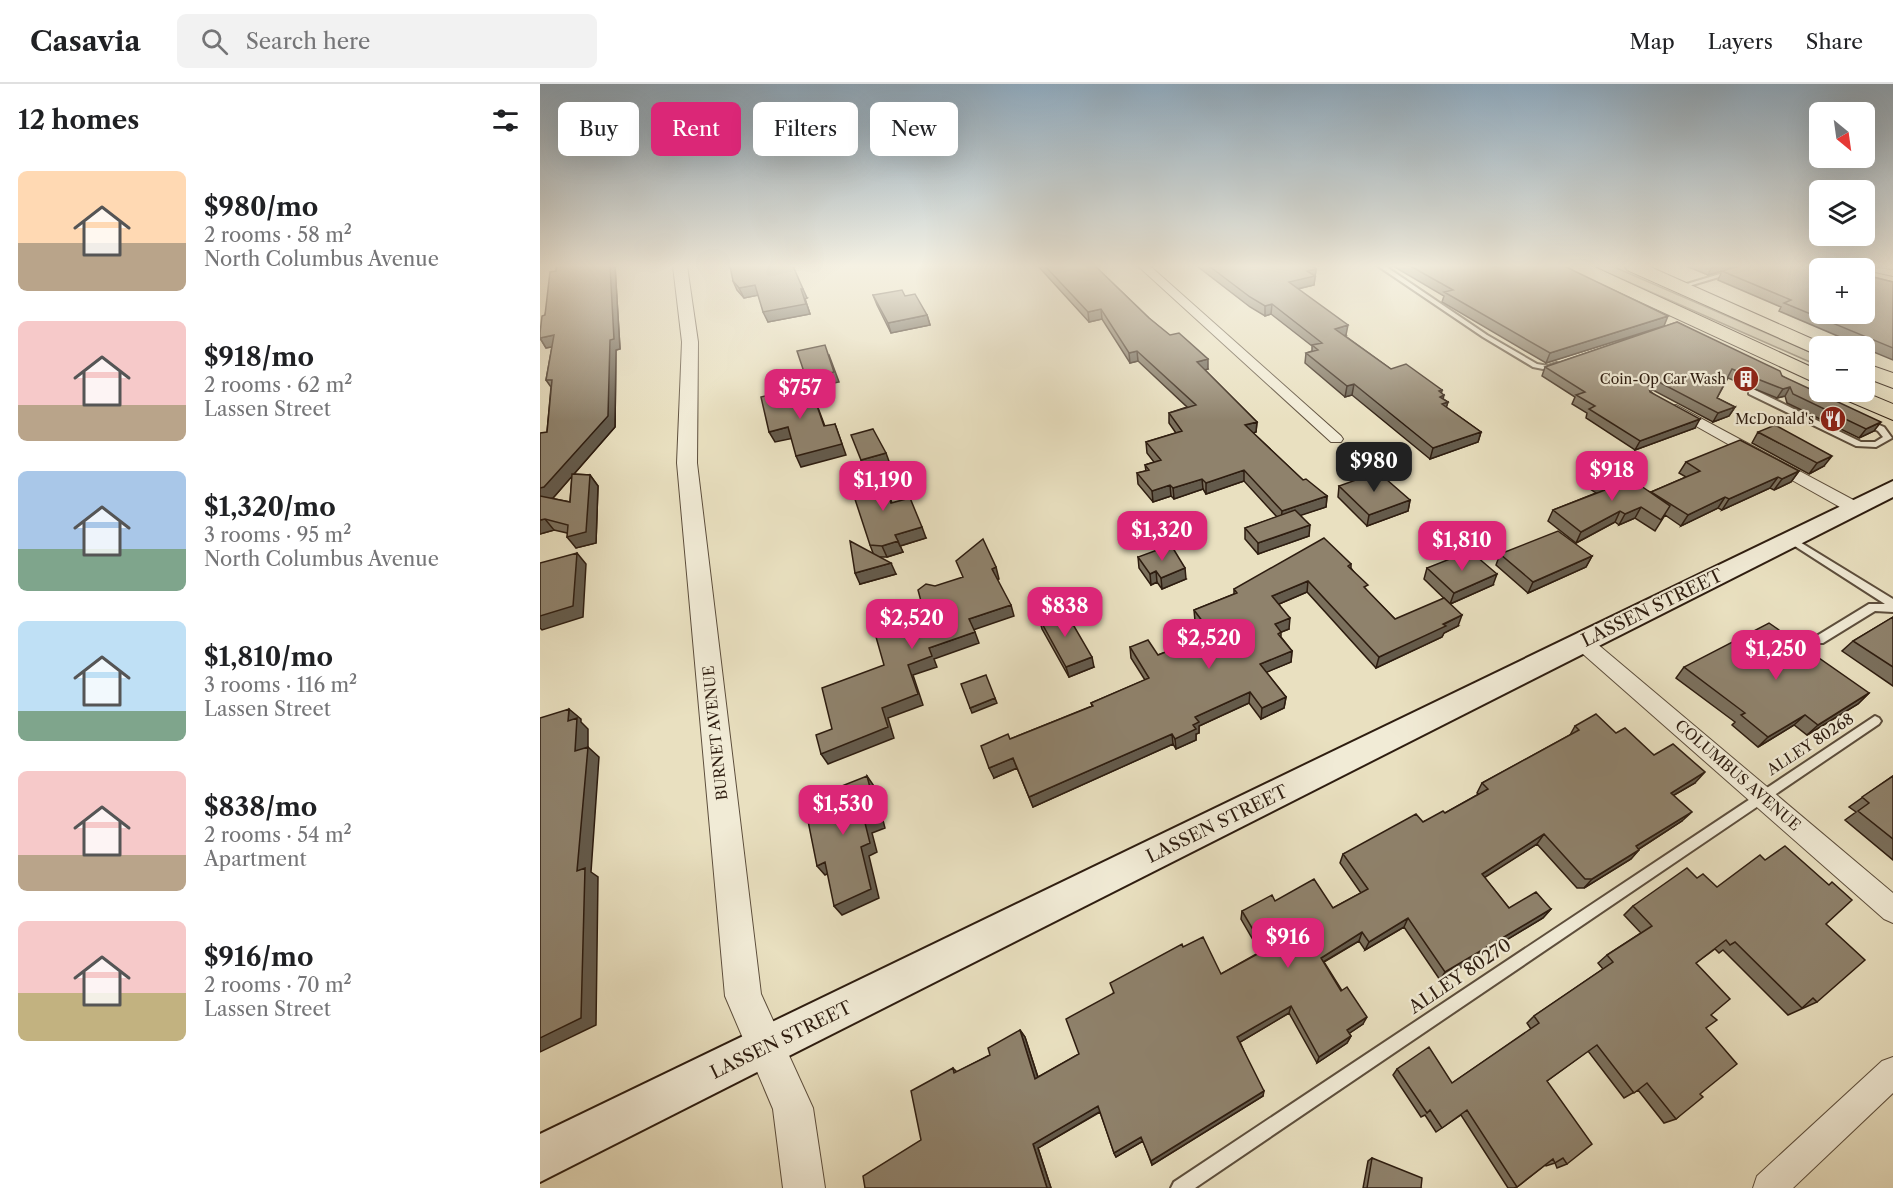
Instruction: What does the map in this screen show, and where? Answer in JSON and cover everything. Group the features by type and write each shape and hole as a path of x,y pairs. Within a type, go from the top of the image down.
{"main road":[{"path":"1677,318 1809,374"},
{"path":"1749,318 1809,344"},
{"path":"1875,374 1893,381"},
{"path":"1868,402 1893,413"},
{"name":"LASSEN STREET","path":"540,1160 1893,488"}],"street":[{"name":"BURNET AVENUE","path":"687,318 690,342 687,463 742,996 793,1108 804,1188"},
{"path":"1200,318 1336,439"},
{"path":"1663,401 1853,507"},
{"name":"COLUMBUS AVENUE","path":"1582,642 1893,910"},
{"path":"1769,1188 1893,1072"}],"lane":[{"path":"1458,318 1535,366 1548,368 1569,361"},
{"path":"1752,392 1859,444 1876,445 1888,438 1881,429 1861,419"},
{"path":"1790,539 1893,606"},
{"path":"1819,640 1873,607 1893,606"},
{"name":"ALLEY 80268","path":"1762,795 1875,721"},
{"name":"ALLEY 80270","path":"1180,1188 1762,795"}],"shaded area":[{"path":"1709,318 1730,318 1809,352 1809,362"}],"building":[{"path":"542,318 613,318 614,339 610,340 608,416 544,487 540,488 540,433 547,432 552,380 546,380 554,335 540,338"},
{"path":"885,318 915,318 888,323"},
{"path":"1106,318 1149,318 1170,335 1179,333 1208,359 1197,362 1257,422 1245,425 1303,480 1306,479 1327,496 1282,511 1244,470 1206,483 1202,479 1173,488 1170,485 1152,491 1137,473 1149,470 1145,465 1161,460 1146,442 1182,431 1169,413 1196,405 1137,351 1129,353"},
{"path":"1289,318 1338,318 1348,325 1335,329 1391,369 1406,364 1442,390 1439,391 1444,395 1440,397 1448,402 1442,404 1481,432 1433,448 1354,384 1347,386 1306,353 1318,350 1312,345 1322,343"},
{"path":"1488,318 1663,318 1550,353"},
{"path":"1875,318 1893,318 1893,348 1875,341 1875,336 1864,336 1835,324 1875,324"},
{"path":"1677,322 1780,371 1782,376 1809,389 1809,402 1793,394 1790,387 1783,389 1732,369 1717,398 1735,407 1718,413 1657,381 1648,385 1650,392 1700,419 1640,441 1589,409 1595,406 1576,395 1585,392 1545,367"},
{"path":"825,345 834,372 806,378 797,351"},
{"path":"810,386 824,426 835,424 842,444 796,456 788,427 769,432 761,397"},
{"path":"1810,402 1838,402 1881,422 1866,429"},
{"path":"1775,425 1832,456 1817,463 1758,432"},
{"path":"873,429 886,453 861,460 851,435"},
{"path":"1740,440 1799,471 1782,479 1778,477 1729,499 1725,497 1688,515 1651,492 1700,471 1686,462"},
{"path":"1615,468 1670,506 1661,520 1641,507 1625,514 1620,511 1581,532 1553,510 1610,488 1592,477"},
{"path":"1378,472 1410,500 1369,515 1339,486"},
{"path":"572,474 590,475 586,532 567,537 568,525 545,519 540,520 540,496 570,502"},
{"path":"882,475 891,503 910,498 922,527 895,535 898,541 882,546 870,545 850,484"},
{"path":"1295,510 1310,525 1258,543 1245,528"},
{"path":"1558,531 1592,556 1533,582 1500,554"},
{"path":"1324,538 1351,564 1348,566 1368,585 1364,587 1395,619 1444,598 1462,615 1443,624 1446,626 1379,657 1308,581 1272,596 1290,618 1275,624 1281,632 1278,634 1292,651 1260,664 1286,697 1262,708 1250,692 1195,717 1199,722 1193,725 1196,729 1175,739 1172,734 1029,797 1013,758 989,768 981,746 1008,734 1010,739 1093,706 1091,703 1149,678 1130,647 1148,640 1158,655 1212,634 1194,610 1237,593 1234,589"},
{"path":"983,539 996,567 992,569 1011,605 969,619 975,632 929,648 932,656 908,665 918,694 882,708 888,727 821,754 816,735 832,729 822,688 884,665 876,637 926,620 918,590 926,584 935,586 963,577 956,561"},
{"path":"850,541 891,563 855,573"},
{"path":"1171,545 1185,568 1161,578 1156,571 1150,574 1138,557"},
{"path":"1470,551 1497,574 1454,593 1427,568"},
{"path":"577,553 573,606 540,616 540,563"},
{"path":"1064,609 1092,657 1066,667 1039,618"},
{"path":"1893,617 1893,667 1853,641"},
{"path":"1769,623 1869,693 1818,725 1805,715 1768,737 1741,715 1745,713 1684,667"},
{"path":"986,675 995,698 970,708 961,684"},
{"path":"569,709 568,721 577,718 575,751 588,747 577,871 585,868 581,1018 540,1038 540,718"},
{"path":"1596,714 1616,733 1625,728 1654,755 1673,744 1705,772 1671,793 1692,812 1636,846 1639,850 1592,879 1585,879 1544,834 1482,874 1509,908 1536,892 1551,909 1445,972 1408,918 1369,942 1362,932 1321,958 1341,991 1347,987 1367,1017 1347,1030 1351,1036 1319,1057 1291,1006 1237,1037 1264,1091 1151,1161 1141,1137 1114,1153 1098,1106 1033,1144 1047,1188 865,1188 863,1176 921,1140 911,1091 953,1068 954,1073 990,1055 988,1048 1020,1030 1035,1079 1079,1054 1066,1019 1114,993 1110,983 1182,944 1183,947 1203,937 1221,974 1265,950 1242,911 1272,895 1275,901 1314,879 1333,908 1368,889 1343,854 1416,814 1423,822 1443,811 1445,813 1488,789 1482,783 1579,730 1575,726"},
{"path":"867,776 878,818 865,823 870,843 861,847 871,889 834,906 825,862 817,866 804,801"},
{"path":"1893,776 1893,839 1858,811 1869,803 1862,797"},
{"path":"1785,846 1829,885 1832,882 1852,900 1826,924 1865,960 1817,1002 1813,998 1802,1008 1735,942 1730,945 1726,940 1696,963 1730,999 1711,1015 1717,1020 1706,1028 1737,1064 1700,1094 1703,1097 1676,1119 1647,1083 1634,1093 1597,1045 1547,1081 1592,1144 1567,1164 1563,1158 1555,1163 1553,1159 1517,1187 1467,1110 1442,1128 1430,1110 1427,1113 1397,1069 1429,1047 1452,1083 1539,1023 1534,1016 1613,962 1607,955 1652,926 1633,906 1687,868 1697,878 1703,874 1717,887 1760,855 1765,860"},
{"path":"1372,1158 1422,1178 1421,1188 1367,1188"}],"place":[{"name":"Coin-Op Car Wash","path":"1746,379"},
{"name":"McDonald's","path":"1833,419"}]}
